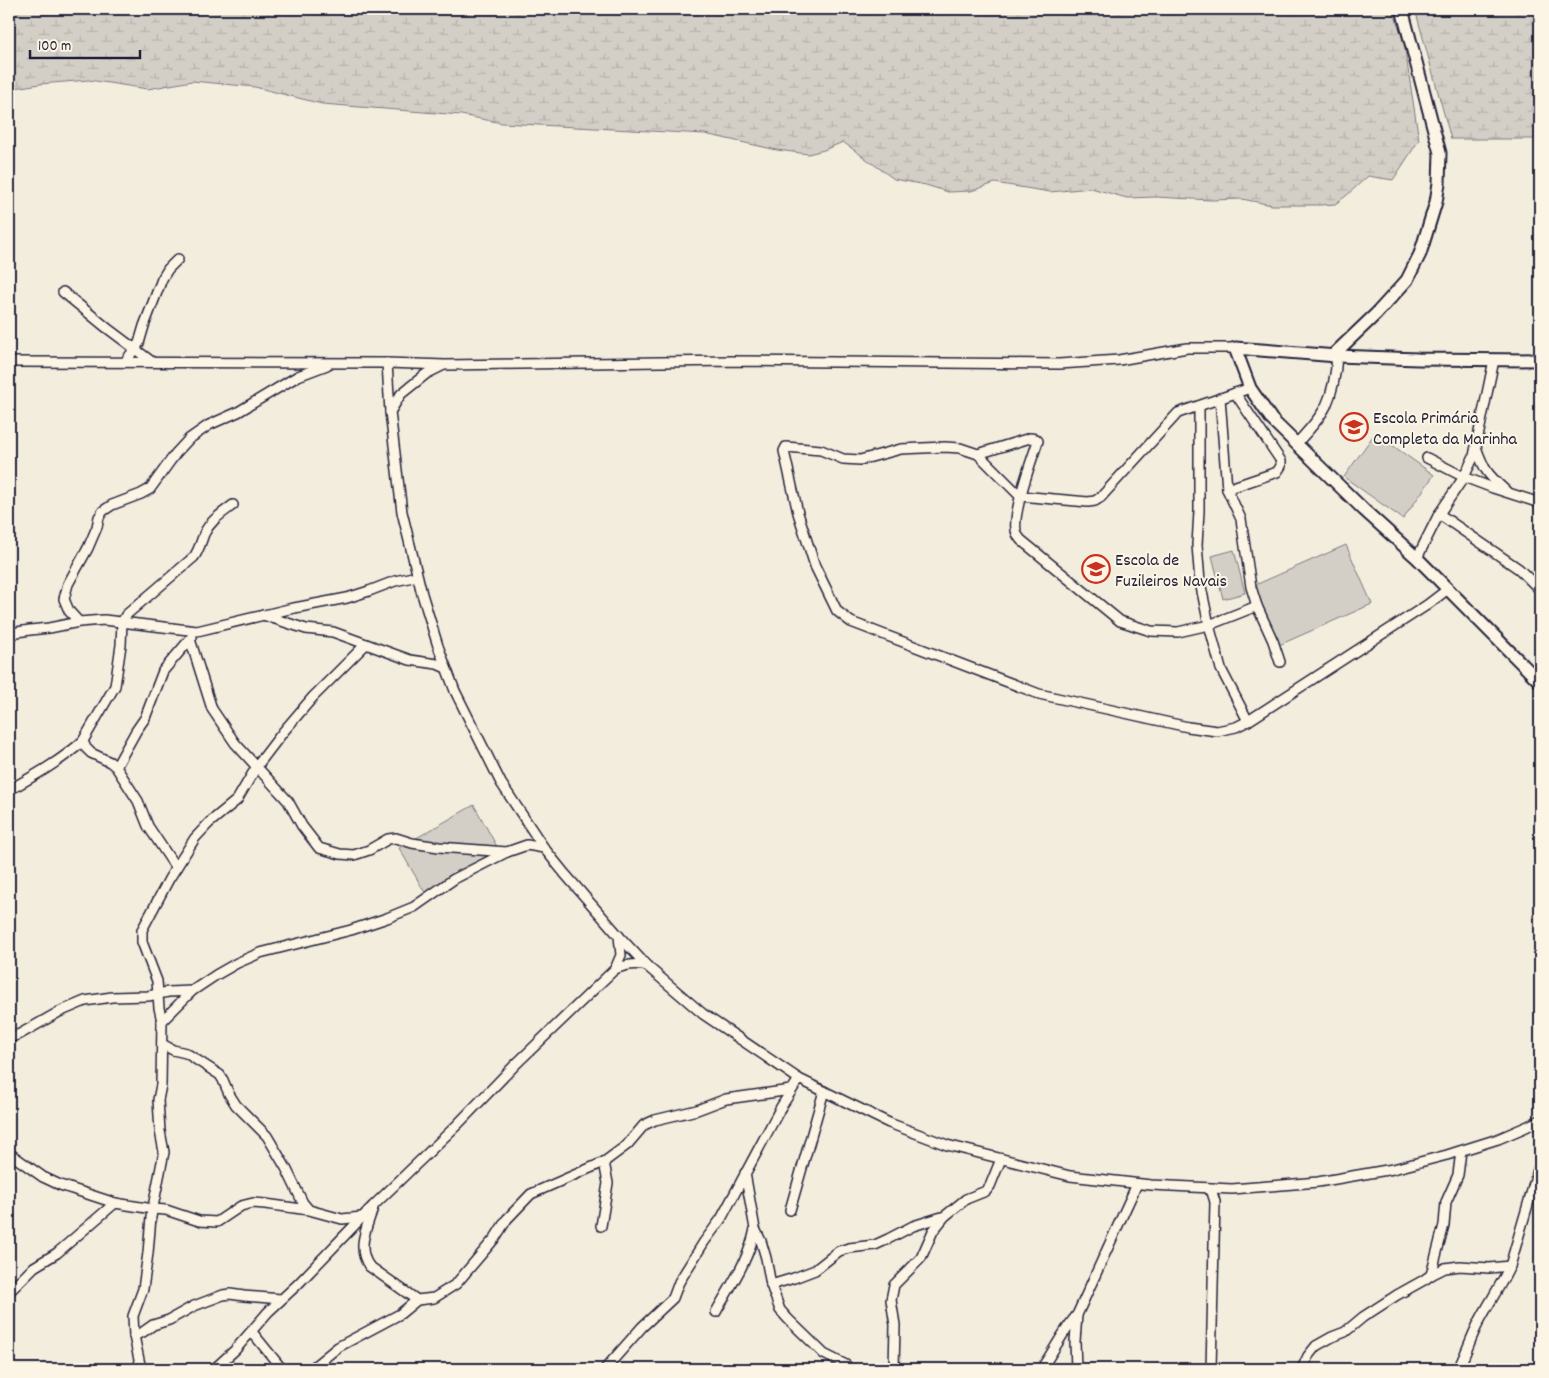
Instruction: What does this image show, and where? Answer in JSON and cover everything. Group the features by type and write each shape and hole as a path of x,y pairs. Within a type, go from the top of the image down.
{"street":[{"path":"1334,356 1407,280 1420,254 1436,202 1440,153 1402,9"},
{"path":"125,362 139,343 162,279 168,269 178,259"},
{"path":"63,292 151,362"},
{"path":"9,362 387,363 445,365 731,361 1059,364 1119,360 1187,348 1235,348 1334,356 1540,360"},
{"path":"1235,348 1250,388 1272,420 1364,510 1417,558 1540,682"},
{"path":"1297,443 1326,406 1336,367 1334,356"},
{"path":"1417,558 1439,514 1464,477 1474,456 1494,360"},
{"path":"79,622 69,611 64,599 68,584 88,548 103,511 112,505 150,489 182,446 209,425 238,412 298,376 332,363"},
{"path":"387,363 390,412 402,512 417,576 435,638 455,691 501,783 544,848 648,967 703,1014 800,1078 889,1123 938,1142 1070,1176 1137,1184 1206,1188 1318,1182 1393,1169 1498,1139 1540,1120"},
{"path":"390,412 401,394 426,374 445,365"},
{"path":"1250,388 1178,413 1101,497 1088,502 1020,496 978,454 960,448 901,449 860,460 843,459 821,450 786,448 784,451 798,513 814,566 837,611 851,622 1039,694 1188,727 1218,731 1236,727 1248,721 1427,605 1448,589"},
{"path":"1226,489 1277,472 1281,466 1281,460 1235,393"},
{"path":"1220,398 1226,489 1242,519 1251,587 1280,662"},
{"path":"1200,406 1197,545 1200,582 1221,669 1248,721"},
{"path":"978,454 1030,438 1038,441 1020,496 1015,526 1017,534 1021,540 1120,621 1151,631 1178,632 1209,625 1257,606"},
{"path":"1476,446 1485,470 1508,493"},
{"path":"1427,458 1464,477 1540,503"},
{"path":"9,790 32,777 83,741 115,686 122,622 126,615 194,557 198,552 207,528 216,517 232,506"},
{"path":"1439,514 1519,569 1540,590"},
{"path":"9,637 17,632 104,620 197,631 289,609 347,598 395,580 417,576"},
{"path":"263,615 306,629 333,632 410,660 437,664 446,668"},
{"path":"116,767 145,718 164,671 197,631"},
{"path":"190,639 212,709 235,743 288,801 302,826 319,848 354,856 388,839 396,838 412,844 507,852"},
{"path":"141,1369 134,1336 133,1316 143,1289 152,1209 164,1152 160,1132 158,1100 161,1085 162,1021 157,994 157,981 142,942 142,930 195,838 209,823 237,800 257,766 283,732 313,697 366,644"},
{"path":"83,741 91,753 116,767 138,801 148,826 176,868"},
{"path":"522,846 529,838 531,828"},
{"path":"162,1021 192,991 230,967 260,953 351,930 387,918 414,907 454,878 507,852 522,846 544,848"},
{"path":"214,1369 235,1350 281,1299 298,1284 373,1206 615,969 621,955 619,936"},
{"path":"615,969 638,964 648,967"},
{"path":"9,1038 85,1001 192,991"},
{"path":"162,1044 186,1054 220,1075 236,1105 267,1136 286,1168 303,1203 309,1210"},
{"path":"606,1369 642,1327 672,1298 679,1282 721,1218 791,1090 800,1078"},
{"path":"311,1369 338,1347 400,1314 418,1300 434,1298 456,1284 494,1238 507,1219 531,1194 604,1162 627,1146 644,1125 649,1122 697,1110 726,1100 791,1090"},
{"path":"790,1210 824,1091"},
{"path":"1431,1275 1444,1225 1446,1202 1458,1176 1461,1151"},
{"path":"9,1153 43,1177 60,1185 115,1203 166,1210 199,1221 217,1222 241,1206 253,1204 309,1210 342,1219 362,1217"},
{"path":"894,1369 895,1325 891,1300 894,1285 921,1258 934,1232 945,1216 966,1199 986,1190 990,1186 1001,1159"},
{"path":"601,1226 608,1183 604,1162"},
{"path":"1458,1369 1478,1323 1504,1280 1510,1266 1540,1163"},
{"path":"745,1173 755,1229 761,1241 771,1285 780,1310 824,1354 846,1365 848,1369"},
{"path":"1041,1369 1077,1315 1137,1184"},
{"path":"1206,1188 1212,1192 1215,1202 1211,1369"},
{"path":"1215,1202 1232,1188"},
{"path":"9,1292 34,1267 57,1253 115,1203"},
{"path":"373,1206 364,1237 363,1251 365,1260 369,1266 418,1300"},
{"path":"771,1285 815,1270 839,1251 875,1244 913,1226 945,1216"},
{"path":"716,1312 748,1256 755,1229"},
{"path":"1302,1369 1308,1356 1316,1346 1345,1332 1362,1317 1445,1268 1460,1266 1489,1268 1510,1266"},
{"path":"134,1336 194,1306 223,1295 281,1299"},
{"path":"1076,1369 1075,1341 1077,1315"},
{"path":"252,1332 282,1369"}],"green space":[{"path":"9,9 1393,9 1404,43 1419,140 1393,180 1368,176 1335,204 1272,205 1242,199 1127,198 1091,188 1050,192 995,183 971,191 948,192 926,185 894,179 843,142 808,154 777,150 705,134 502,123 461,115 322,104 255,87 192,81 148,89 89,80 40,84 9,89"},
{"path":"1415,9 1540,9 1540,133 1534,139 1451,139"},
{"path":"1375,433 1434,475 1403,519 1344,477"},
{"path":"1346,545 1372,604 1279,645 1253,586"},
{"path":"1234,550 1245,593 1223,599 1212,556"},
{"path":"474,805 501,854 427,896 399,848"}],"place":[{"name":"Escola Primária Completa da Marinha","path":"1354,427"},
{"name":"Escola de Fuzileiros Navais","path":"1096,569"}]}
